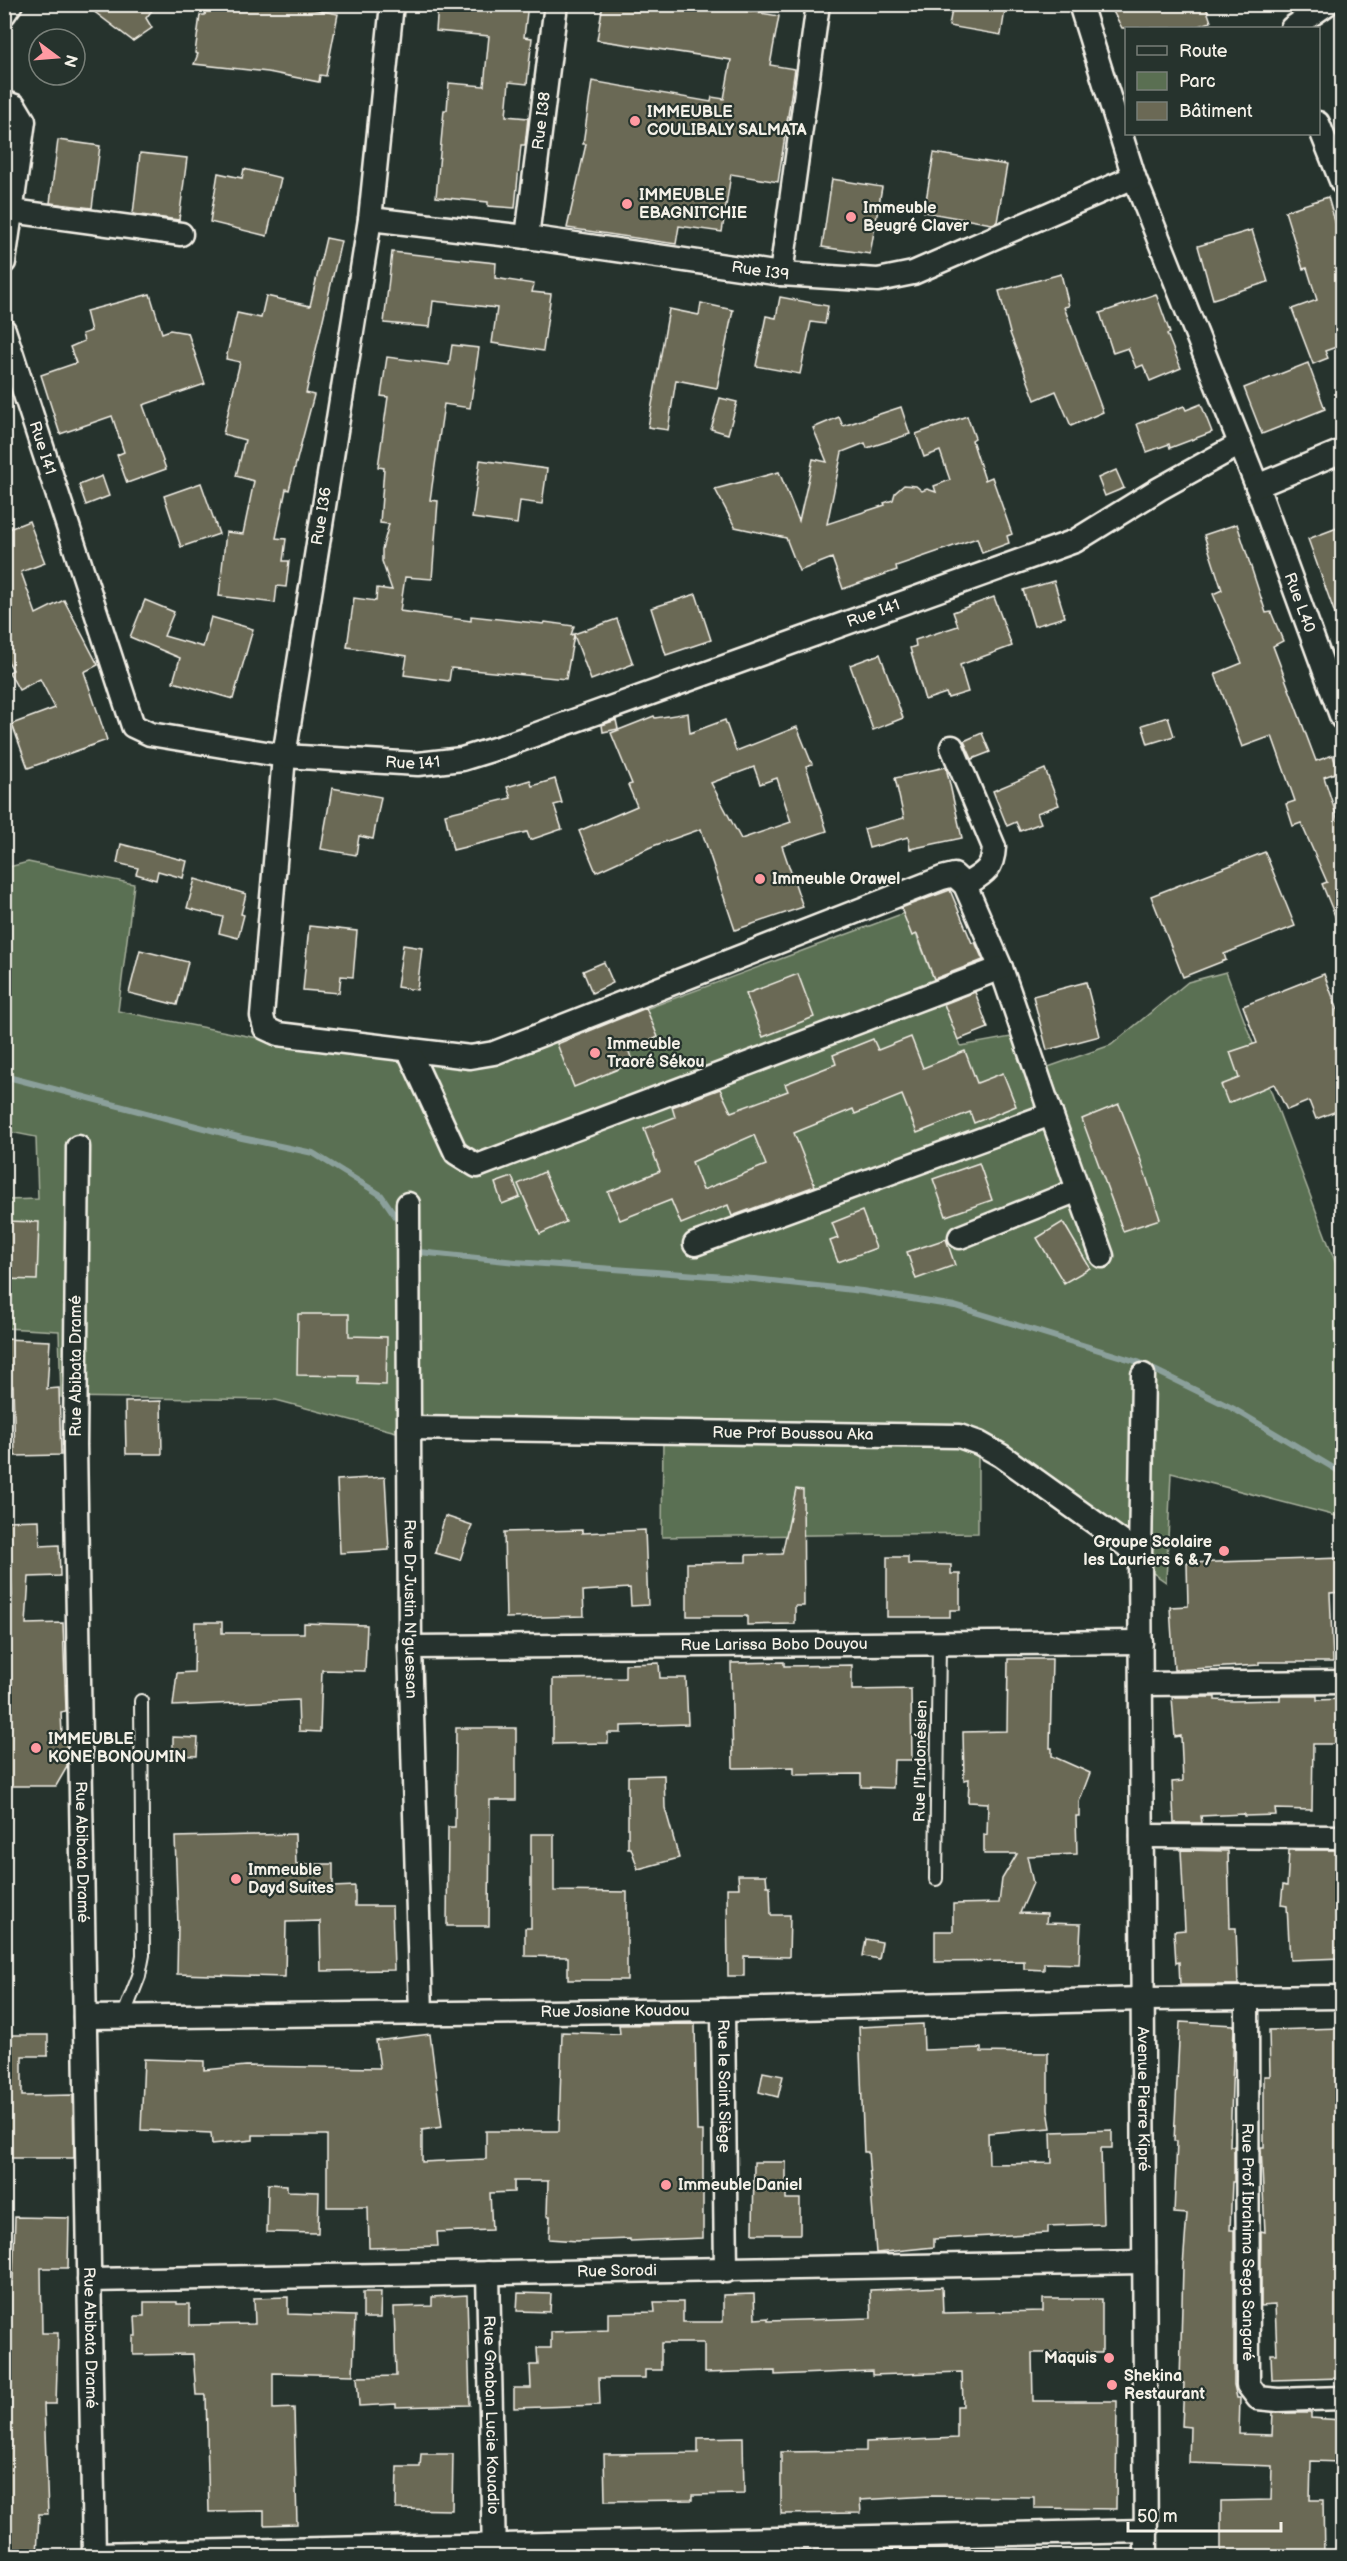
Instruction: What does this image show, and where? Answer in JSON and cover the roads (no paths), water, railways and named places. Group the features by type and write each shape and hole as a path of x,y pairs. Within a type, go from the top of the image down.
{"street":[{"path":"4,14 11,4"},
{"name":"Rue I36","path":"392,4 370,219 284,756 262,1016 265,1028 278,1034 409,1051"},
{"name":"Rue I38","path":"527,237 556,4"},
{"path":"781,274 818,4"},
{"name":"Rue L40","path":"1080,4 1134,177 1257,486 1342,718"},
{"path":"1294,27 1328,4"},
{"path":"4,102 15,106 24,121 4,262"},
{"path":"1320,128 1342,183"},
{"name":"Rue I39","path":"370,219 527,237 781,274 878,280 913,273 1134,177"},
{"path":"12,211 181,234"},
{"name":"Rue I41","path":"4,330 133,726 150,734 284,756 418,764 462,759 501,747 1075,541 1159,489 1240,444"},
{"path":"1257,486 1342,451"},
{"path":"952,747 994,847 994,862 965,885"},
{"path":"409,1051 470,1057 494,1053 954,875 965,885 1000,968 1102,1256"},
{"path":"409,1051 456,1153 477,1166 1000,968"},
{"path":"695,1244 1051,1114"},
{"name":"Rue Abibata Dramé","path":"78,1147 75,1445 94,2555"},
{"path":"960,1238 1078,1190"},
{"name":"Rue Dr Justin N'guessan","path":"408,1204 410,1647 421,2013"},
{"name":"Avenue Pierre Kipré","path":"1143,1375 1140,1555 1146,2556"},
{"name":"Rue Prof Boussou Aka","path":"409,1428 959,1436 979,1443 1002,1456 1140,1555"},
{"name":"Rue Larissa Bobo Douyou","path":"410,1647 1141,1642"},
{"path":"1141,1684 1342,1682"},
{"path":"1142,1836 1342,1837"},
{"name":"Rue Josiane Koudou","path":"84,2017 723,2010 1143,1999 1342,1997"},
{"name":"Rue Prof Ibrahima Sega Sangaré","path":"1247,1998 1248,2385 1258,2398 1278,2400 1342,2398"},
{"name":"Rue le Saint Siège","path":"723,2010 726,2271"},
{"name":"Rue Sorodi","path":"89,2280 726,2271 1144,2262"},
{"name":"Rue Gnaban Lucie Kouadio","path":"488,2273 494,2551"},
{"path":"94,2555 494,2551 1146,2531"}],"lane":[{"name":"Rue l'Indonésien","path":"936,1880 939,1644"},
{"path":"123,2017 139,1976 143,1955 141,1701"}],"waterway":[{"path":"4,1076 242,1138 313,1153 381,1195 401,1224"},
{"path":"415,1245 419,1252 516,1262 754,1279 862,1291 955,1306 1138,1362 1234,1409 1342,1473"}],"place":[{"name":"IMMEUBLE COULIBALY SALMATA","path":"635,121"},
{"name":"IMMEUBLE EBAGNITCHIE","path":"627,204"},
{"name":"Immeuble Beugré Claver","path":"851,217"},
{"name":"Immeuble Orawel","path":"760,879"},
{"name":"Immeuble Traoré Sékou","path":"595,1053"},
{"name":"Groupe Scolaire les Lauriers 6 & 7","path":"1224,1551"},
{"name":"IMMEUBLE KONE BONOUMIN","path":"36,1748"},
{"name":"Immeuble Dayd Suites","path":"236,1879"},
{"name":"Immeuble Daniel","path":"666,2185"},
{"name":"Maquis","path":"1109,2358"},
{"name":"Shekina Restaurant","path":"1112,2385"}]}
